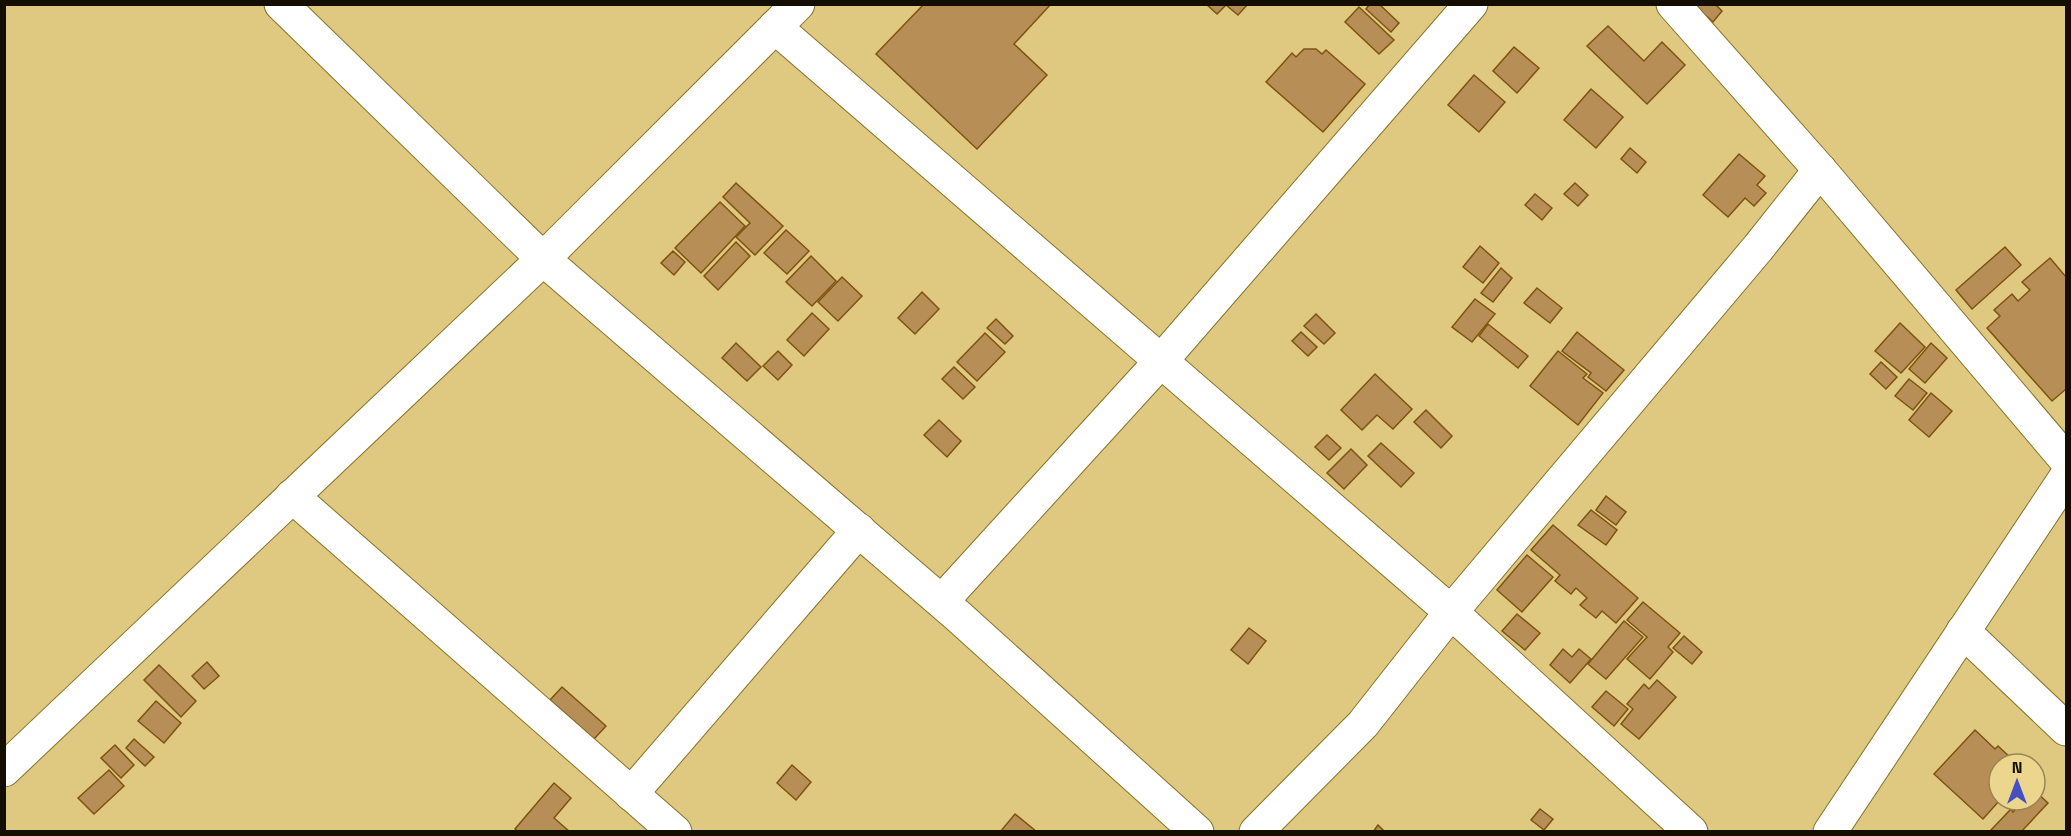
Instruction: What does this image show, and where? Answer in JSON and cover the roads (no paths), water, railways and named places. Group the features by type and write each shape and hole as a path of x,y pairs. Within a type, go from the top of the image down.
{"street":[{"path":"281,4 543,259 942,601 1197,831"},
{"path":"4,770 543,259 798,4"},
{"path":"942,601 1161,361 1471,4"},
{"path":"1673,4 1820,170 2067,459"},
{"path":"775,27 1451,612 1691,831"},
{"path":"1256,831 1363,724 1451,612 1758,248 1820,170"},
{"path":"1830,831 2067,477"},
{"path":"292,496 675,831"},
{"path":"631,794 859,530"},
{"path":"1963,631 2067,729"}]}
